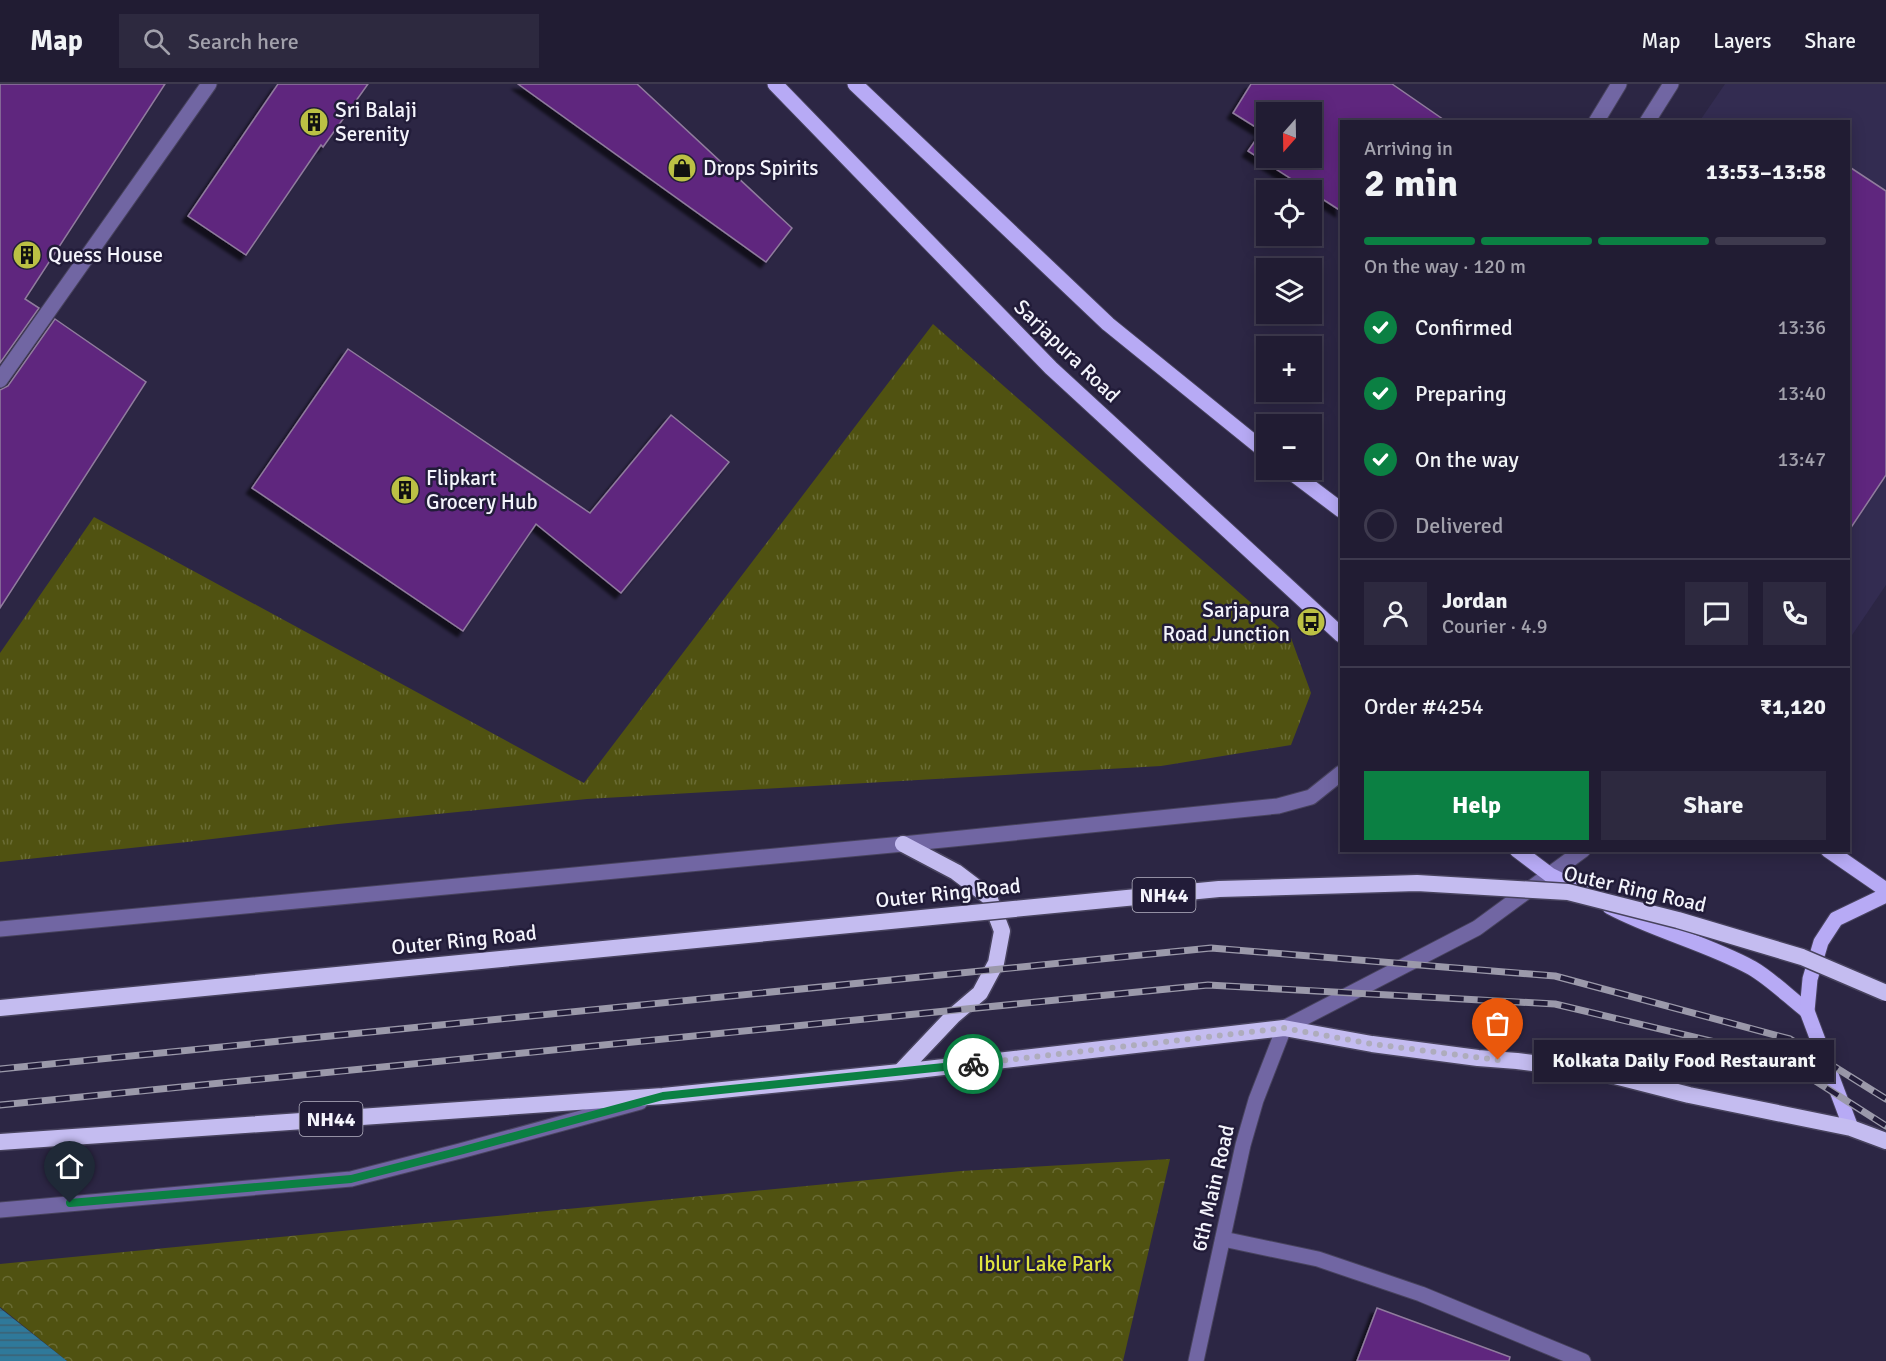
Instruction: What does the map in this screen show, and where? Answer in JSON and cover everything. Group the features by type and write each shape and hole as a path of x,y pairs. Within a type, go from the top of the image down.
{"highway":[{"path":"900,1072 953,1017 980,993 996,963 1002,932 988,897 956,872 903,844"},
{"name":"Outer Ring Road","path":"0,1008 1218,890 1417,883 1568,892 1678,920 1802,957 1886,993"},
{"name":"NH44","path":"0,1142 663,1096 900,1072 1284,1028 1395,1047 1595,1071 1689,1095 1851,1128 1886,1141"}],"main road":[{"name":"Sarjapura Road","path":"775,84 1051,368 1340,635"},
{"path":"855,84 1108,324 1256,444"},
{"path":"1301,480 1340,509"},
{"path":"1520,852 1550,874 1630,918 1686,938 1753,969 1807,1011"},
{"path":"1831,852 1886,890"},
{"path":"1851,1128 1807,1011 1810,979 1821,942 1836,919 1886,896"}],"street":[{"path":"0,381 208,84"},
{"path":"1597,120 1619,84"},
{"path":"1648,120 1671,84"},
{"path":"0,929 903,844 1278,806 1311,797 1340,774"},
{"path":"1284,1028 1477,928 1580,852"},
{"name":"6th Main Road","path":"1196,1361 1243,1145 1253,1111 1284,1028"},
{"path":"0,1210 351,1179 663,1096"},
{"path":"1223,1239 1328,1263 1421,1294 1583,1361"}],"shaded area":[{"path":"1725,84 1886,84 1886,585 1850,638 1850,120 1700,120"}],"green space":[{"path":"933,324 1291,638 1311,693 1291,745 1161,766 587,799 0,862 0,653 94,517 584,783"},
{"name":"Iblur Lake Park","path":"1170,1159 1123,1361 67,1361 0,1307 0,1264 961,1171"}],"water":[{"path":"0,1308 67,1361 0,1361"}],"building":[{"name":"Quess House","path":"0,84 165,84 25,299 39,308 0,363"},
{"path":"278,84 368,84 323,147 321,145 246,255 188,216"},
{"name":"Drops Spirits","path":"518,84 637,84 792,228 766,262"},
{"path":"1251,84 1392,84 1444,120 1340,120 1340,210 1322,199 1322,180 1293,180 1274,168 1322,168 1322,102 1256,102 1256,127 1233,113"},
{"path":"1256,140 1256,156 1248,151"},
{"path":"1850,167 1886,191 1886,475 1850,529"},
{"path":"55,319 146,382 0,608 0,390 8,386"},
{"name":"Flipkart Grocery Hub","path":"348,349 590,513 671,415 729,462 621,593 536,524 463,631 252,488"},
{"path":"1377,1308 1510,1357 1509,1361 1357,1361"}],"railway":[{"path":"0,1069 1211,948 1555,976 1790,1039 1886,1099"},
{"path":"0,1105 1208,985 1555,1004 1778,1057 1886,1126"}],"way so far":[{"path":"973,1064 1284,1028 1372,1044 1498,1060"}],"place":[{"name":"Sri Balaji Serenity","path":"314,122"},
{"name":"Drops Spirits","path":"682,168"},
{"name":"Quess House","path":"27,255"},
{"name":"Flipkart Grocery Hub","path":"405,490"},
{"name":"Sarjapura Road Junction","path":"1311,622"},
{"name":"Kolkata Daily Food Restaurant","path":"1498,1060"}],"route":[{"path":"70,1203 351,1179 663,1096 973,1064"}]}
